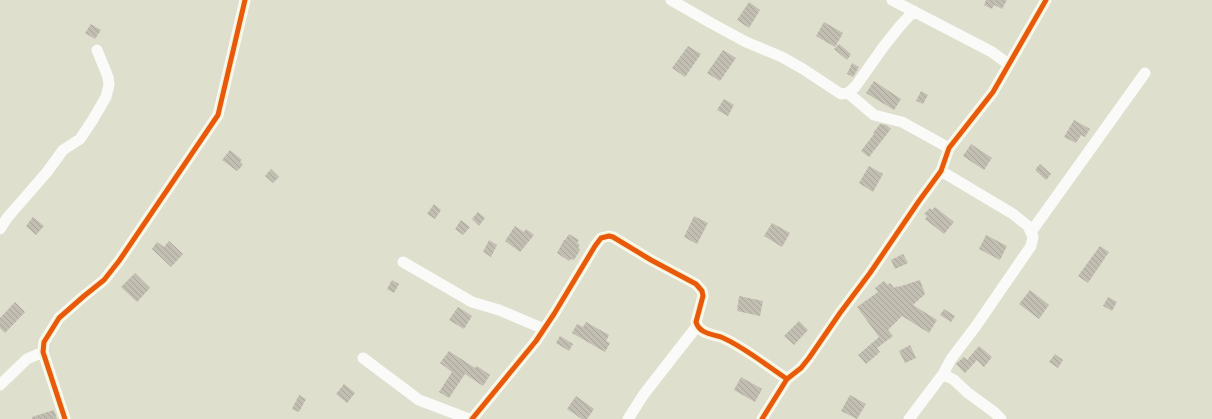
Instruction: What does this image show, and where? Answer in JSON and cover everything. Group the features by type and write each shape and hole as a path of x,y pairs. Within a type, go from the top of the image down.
{"street":[{"path":"65,419 43,352 44,342 59,318 104,280 119,261 218,115 245,0"},
{"path":"671,0 746,42 782,57 841,94 848,93 855,87 892,36 914,11"},
{"path":"892,0 992,52 1008,64"},
{"path":"762,419 787,379 801,368 809,358 941,171 949,148 993,92 1046,0"},
{"path":"0,229 7,218 63,150 80,138 106,97 109,85 108,77 97,50"},
{"path":"1031,232 1145,72"},
{"path":"848,93 874,115 902,122 949,148"},
{"path":"909,419 943,374 951,359 976,326 1031,246 1033,237 1028,226 1013,214 941,171"},
{"path":"472,419 536,341 595,246 601,238 609,236 696,284 702,291 703,296 696,322 697,326 644,394 628,419"},
{"path":"403,262 472,302 498,310 544,329"},
{"path":"697,326 705,332 722,338 737,346 787,379"},
{"path":"0,385 27,359 43,352"},
{"path":"363,358 419,400 469,419"},
{"path":"943,374 954,380 1001,419"}],"building":[{"path":"986,0 1007,0 1002,9 994,5 992,9 984,5"},
{"path":"749,2 760,10 749,28 737,20"},
{"path":"824,22 843,33 835,47 816,36"},
{"path":"91,24 101,30 95,39 85,33"},
{"path":"839,44 851,54 847,60 834,49"},
{"path":"688,46 701,54 685,77 672,68"},
{"path":"723,50 736,58 720,81 707,73"},
{"path":"852,63 859,67 853,77 847,74"},
{"path":"874,81 901,99 894,110 866,93"},
{"path":"921,91 928,95 923,104 916,101"},
{"path":"724,99 734,105 728,116 717,110"},
{"path":"1074,120 1090,129 1085,137 1081,135 1076,143 1064,137"},
{"path":"880,124 886,125 891,129 869,157 861,151"},
{"path":"971,144 992,158 984,170 963,156"},
{"path":"230,150 242,160 240,162 243,165 237,171 222,160"},
{"path":"1040,164 1051,174 1046,180 1035,170"},
{"path":"869,166 883,174 873,192 859,183"},
{"path":"271,169 279,177 273,183 265,176"},
{"path":"434,204 441,210 435,219 427,214"},
{"path":"935,207 954,222 944,234 925,219 927,216 924,214 930,208 932,210"},
{"path":"478,212 485,218 479,226 472,219"},
{"path":"694,216 708,223 697,244 684,237"},
{"path":"33,217 44,226 36,235 26,226"},
{"path":"461,220 470,227 463,235 455,229"},
{"path":"772,223 790,233 782,247 764,236"},
{"path":"515,226 524,232 526,229 534,235 520,252 505,241"},
{"path":"569,234 579,240 577,243 580,245 578,248 580,250 574,260 571,259 569,261 557,253"},
{"path":"986,235 1007,246 1000,260 979,249"},
{"path":"489,240 497,245 491,257 483,252"},
{"path":"169,241 183,254 171,267 152,249 157,242 164,247"},
{"path":"1100,246 1109,252 1088,283 1078,276"},
{"path":"903,254 908,263 895,269 891,260"},
{"path":"135,273 150,288 137,302 121,287"},
{"path":"392,280 399,284 394,293 387,289"},
{"path":"920,280 925,294 913,305 937,320 929,333 902,316 888,330 893,336 877,348 880,352 866,364 858,355 879,337 857,307 878,292 875,288 884,281 888,285 890,283 894,288"},
{"path":"1030,290 1049,305 1039,319 1019,304"},
{"path":"739,296 763,301 760,316 737,311"},
{"path":"1108,297 1117,302 1112,311 1103,306"},
{"path":"15,302 25,312 5,333 0,328 0,318"},
{"path":"458,307 472,316 464,329 449,320"},
{"path":"944,309 955,316 951,322 940,315"},
{"path":"799,321 808,330 794,345 784,336"},
{"path":"586,322 609,335 606,341 610,343 605,352 572,333 577,324 583,327"},
{"path":"560,336 573,344 569,351 556,343"},
{"path":"910,345 916,358 905,363 899,351"},
{"path":"979,346 992,357 984,367 977,360 965,373 956,364 964,357 967,360"},
{"path":"449,351 475,368 477,366 490,375 483,386 465,374 449,398 439,392 452,372 440,363"},
{"path":"1055,354 1063,360 1058,368 1049,362"},
{"path":"741,377 762,389 755,402 734,390"},
{"path":"344,384 355,393 347,403 336,394"},
{"path":"299,395 306,399 299,412 292,409"},
{"path":"850,395 866,404 857,419 841,411"},
{"path":"576,396 594,409 587,419 582,419 567,409"},
{"path":"54,410 57,419 32,419 32,417"}],"cycle path":[{"path":"65,419 43,352 44,342 59,318 104,280 119,261 218,115 245,0"},
{"path":"762,419 787,379 801,368 809,358 941,171 949,148 993,92 1046,0"},
{"path":"472,419 536,341 595,246 601,238 609,236 696,284 702,291 703,296 696,322 700,329 721,337 738,346 755,356 787,379"}]}
